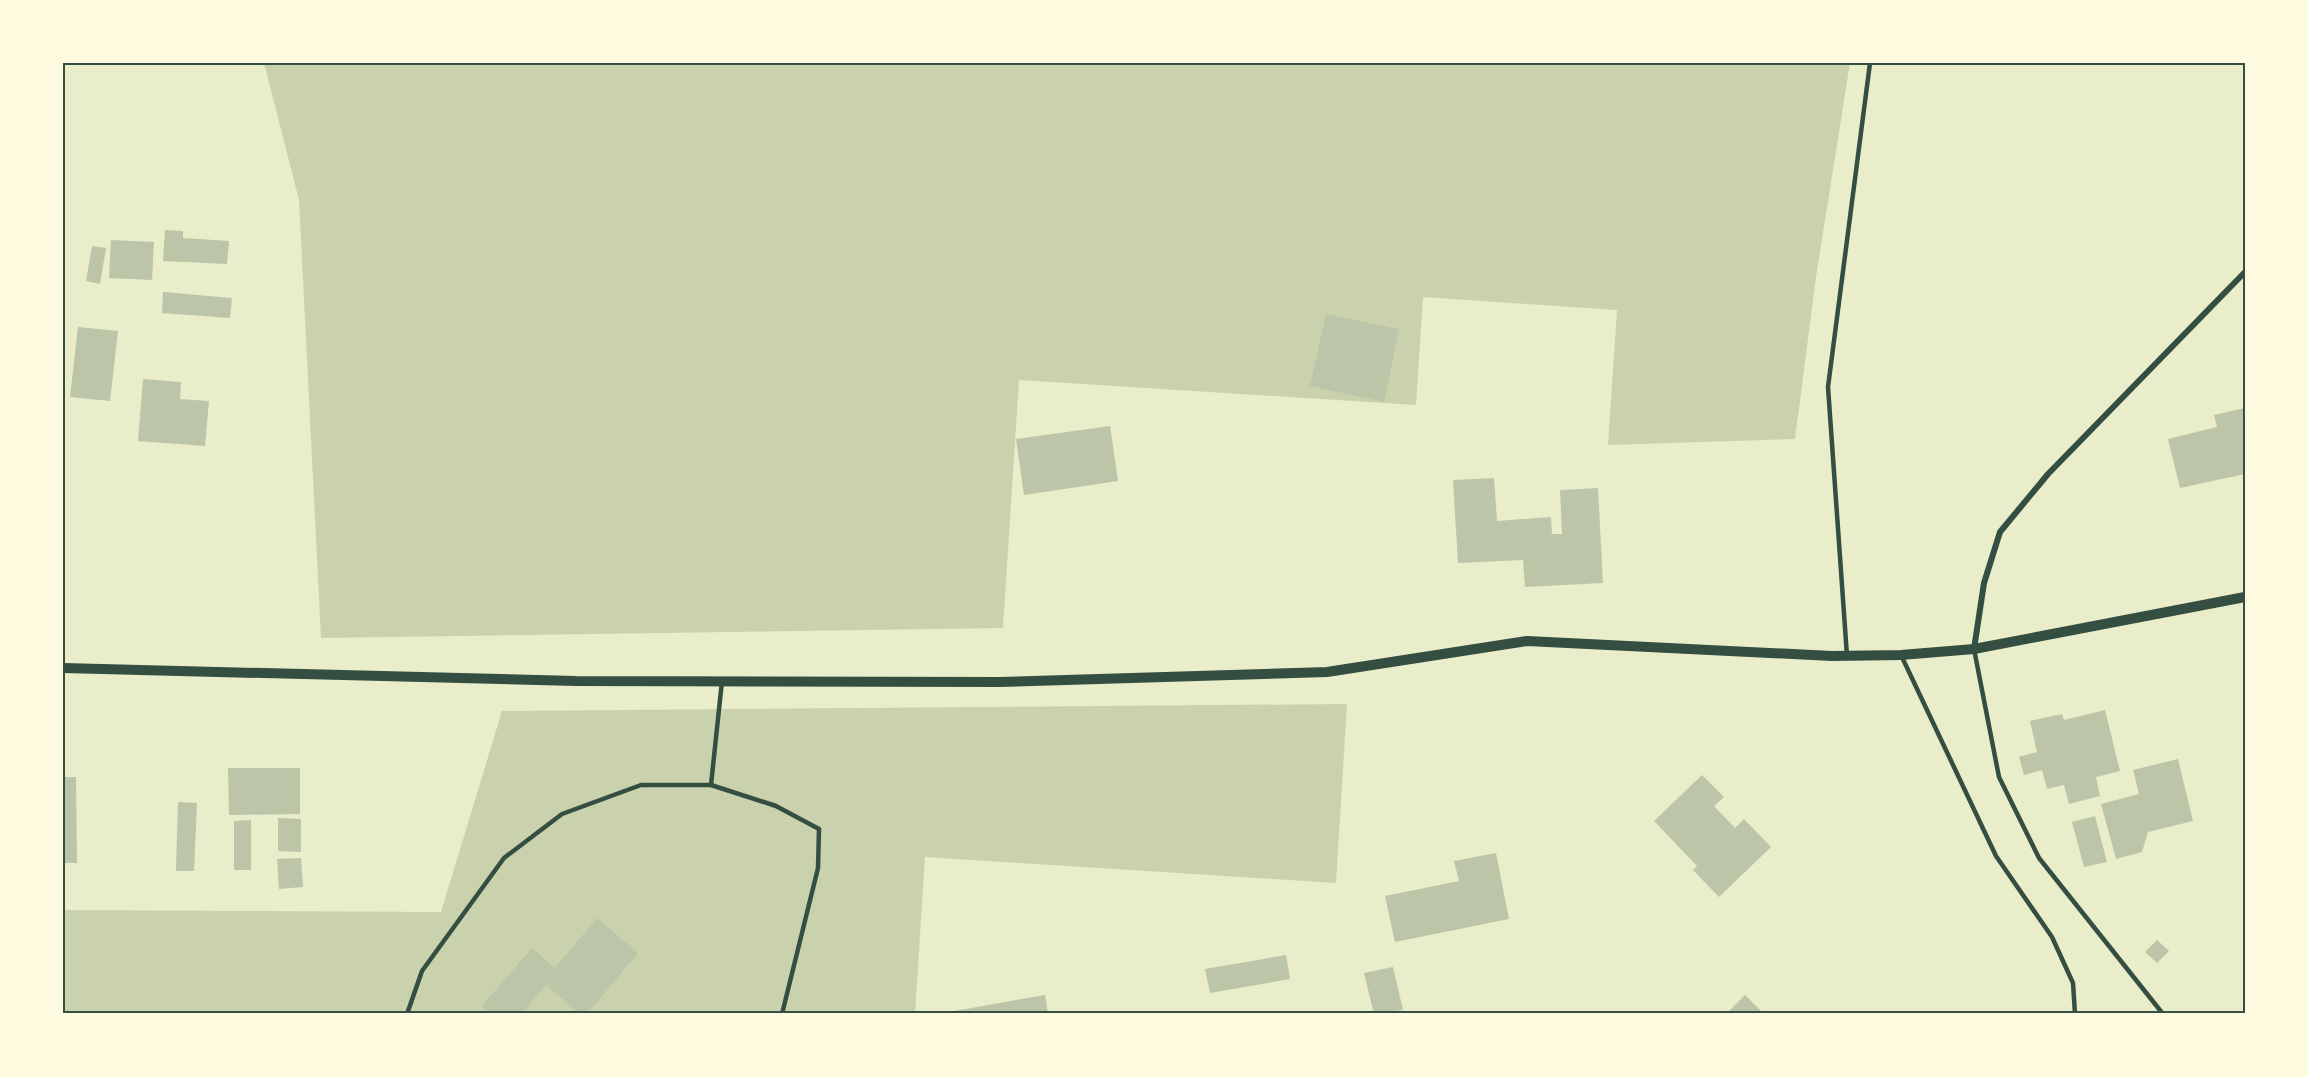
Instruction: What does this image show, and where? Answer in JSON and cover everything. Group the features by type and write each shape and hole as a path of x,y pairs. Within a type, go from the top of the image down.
{"street":[{"path":"1974,649 1984,583 2000,532 2048,474 2245,272"},
{"path":"63,668 576,681 1000,682 1326,672 1527,641 1847,656 1900,655 1974,649 2245,597"}],"lane":[{"path":"1847,656 1828,387 1870,63"},
{"path":"1974,649 1999,777 2039,858 2163,1014"},
{"path":"1900,655 1996,856 2052,937 2073,983 2074,1014"},
{"path":"711,785 722,681"},
{"path":"407,1014 422,971 504,858 562,814 640,785 711,785 776,806 819,829 818,868 783,1014"}],"green space":[{"path":"264,63 1850,63 1816,277 1795,439 1608,445 1617,310 1423,297 1416,405 1019,380 1003,628 321,638 299,200"},
{"path":"1347,704 1336,883 925,857 915,1014 63,1014 63,910 441,912 502,711"}],"building":[{"path":"165,230 183,231 183,238 229,241 227,264 163,261"},
{"path":"111,240 154,242 152,280 109,278"},
{"path":"92,246 106,248 100,284 86,281"},
{"path":"163,292 232,298 230,318 162,313"},
{"path":"1326,314 1399,329 1384,402 1310,386"},
{"path":"78,327 118,331 110,401 70,397"},
{"path":"143,379 181,382 180,399 209,401 205,446 138,441"},
{"path":"2245,408 2245,474 2180,488 2168,439 2217,427 2214,415"},
{"path":"1110,426 1118,481 1024,495 1016,439"},
{"path":"1494,478 1497,521 1551,517 1552,534 1562,534 1560,490 1598,488 1603,583 1525,587 1523,560 1458,563 1453,480"},
{"path":"2105,710 2120,771 2096,777 2100,796 2069,804 2064,785 2047,789 2042,770 2024,775 2019,757 2037,752 2030,721 2062,714 2064,720"},
{"path":"2178,759 2193,821 2148,832 2142,852 2116,859 2101,804 2139,794 2133,770"},
{"path":"228,768 300,768 300,814 229,815"},
{"path":"1702,775 1724,797 1714,806 1735,828 1744,819 1771,847 1719,897 1693,870 1697,866 1654,821"},
{"path":"63,777 76,777 77,863 63,863"},
{"path":"178,802 197,803 194,871 176,871"},
{"path":"2095,816 2107,862 2084,867 2072,822"},
{"path":"278,818 301,819 301,852 278,851"},
{"path":"251,820 251,870 234,870 234,821"},
{"path":"1496,853 1509,919 1395,942 1385,896 1459,881 1454,861"},
{"path":"301,858 303,887 279,889 277,859"},
{"path":"597,918 638,953 587,1014 580,1014 546,985 521,1014 490,1014 482,1006 532,948 555,968"},
{"path":"2157,940 2169,951 2157,963 2145,952"},
{"path":"1286,955 1290,979 1210,993 1205,969"},
{"path":"1393,967 1403,1010 1374,1014 1364,973"},
{"path":"1045,995 1048,1014 943,1014 943,1013"},
{"path":"1745,995 1764,1014 1726,1014"}]}
